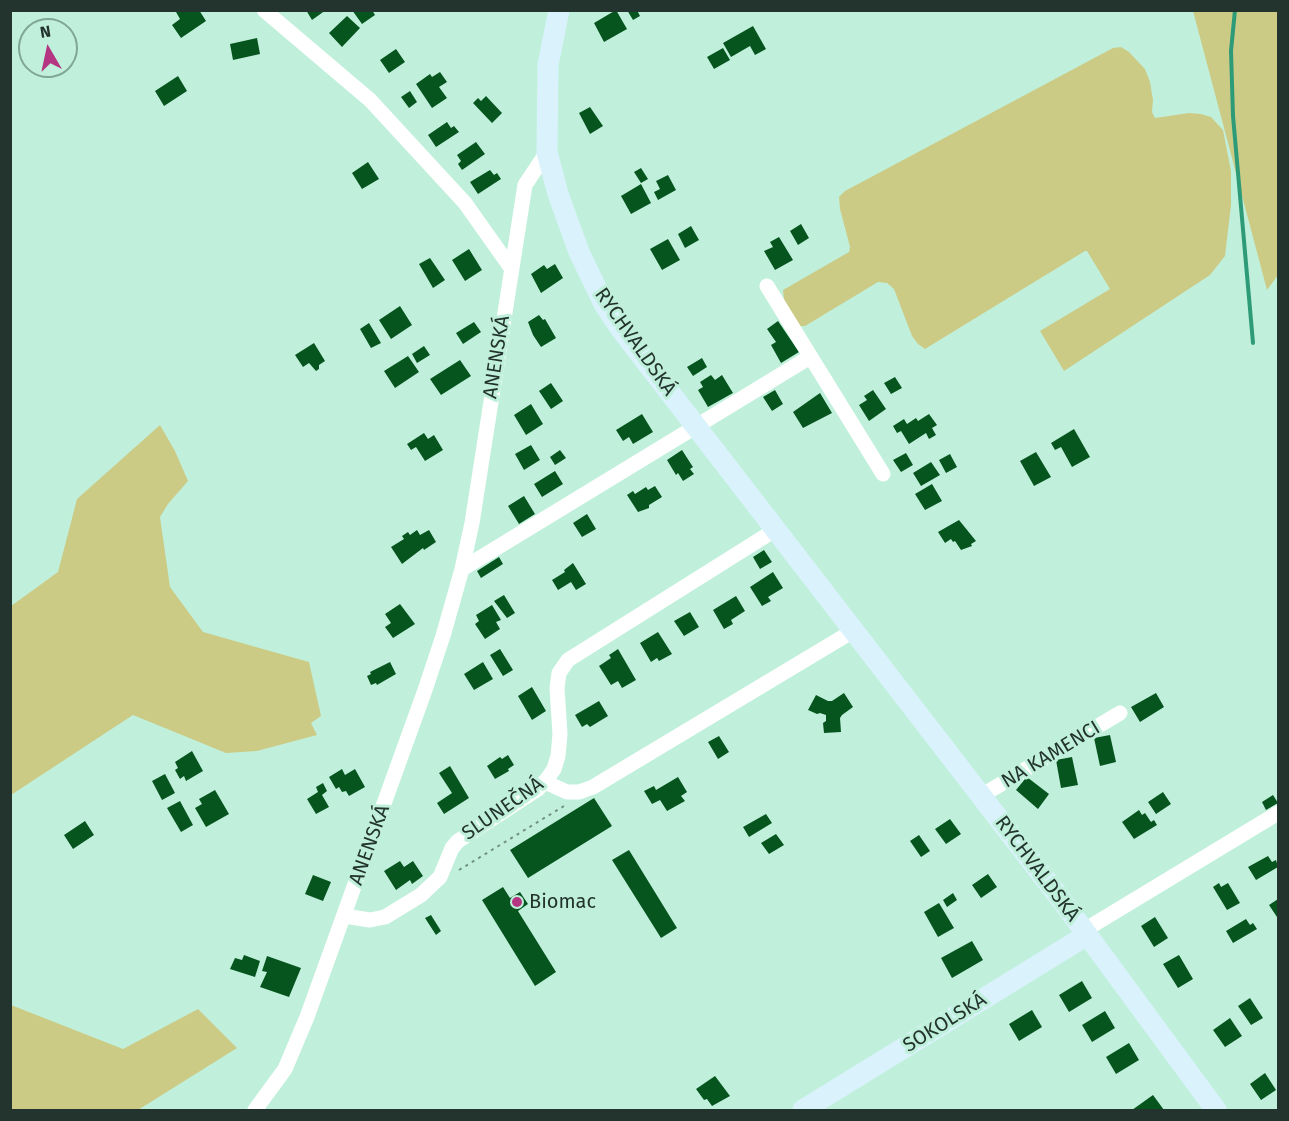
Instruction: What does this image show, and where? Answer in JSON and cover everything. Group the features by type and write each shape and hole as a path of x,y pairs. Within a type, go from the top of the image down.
{"street":[{"path":"264,10 370,100 465,203 511,268"},
{"name":"RYCHVALDSKÁ","path":"559,10 549,65 547,152 558,194 588,274 620,328 981,796 1216,1110"},
{"name":"ANENSKÁ","path":"255,1110 285,1069 307,1017 425,690 462,568 472,523 525,185 547,152"},
{"path":"767,286 883,474"},
{"path":"462,568 810,357"},
{"name":"SLUNEČNÁ","path":"344,916 370,920 398,911 431,887 440,876 452,848 458,841 538,789 545,782 554,769 558,756 560,734 557,688 559,673 567,660 775,530"},
{"path":"545,782 567,792 579,792 608,778 853,631"},
{"name":"NA KAMENCI","path":"981,796 1120,713"},
{"name":"SOKOLSKÁ","path":"803,1110 1278,813"}],"path":[{"path":"431,887 572,800 579,792"}],"shaded area":[{"path":"1193,11 1278,11 1278,275 1267,290"},
{"path":"1121,47 1145,69 1150,82 1152,112 1155,118 1189,113 1201,114 1211,117 1223,130 1231,171 1231,205 1225,256 1210,275 1064,371 1040,331 1110,289 1087,251 925,349 912,336 894,289 887,283 878,282 805,326 800,326 784,300 783,290 849,252 850,247 839,197 845,191 1113,48"},
{"path":"160,425 188,481 160,517 170,587 203,632 309,662 321,716 311,723 317,735 257,751 226,753 133,715 11,795 11,606 58,572 77,499"},
{"path":"11,1005 123,1049 198,1009 237,1048 138,1110 12,1110"}],"building":[{"path":"178,10 199,10 206,21 181,38 172,25 180,19 176,12"},
{"path":"306,10 326,10 312,20"},
{"path":"352,10 372,10 375,15 362,24"},
{"path":"616,10 627,29 604,42 594,23"},
{"path":"627,10 637,10 640,16 633,20"},
{"path":"347,16 360,28 342,47 329,33"},
{"path":"753,26 766,49 755,55 750,46 731,57 723,43"},
{"path":"257,38 260,54 233,60 230,44"},
{"path":"723,48 730,60 714,69 707,57"},
{"path":"396,49 405,62 389,73 380,60"},
{"path":"440,72 447,82 439,87 447,98 432,108 416,84 430,74 432,77"},
{"path":"178,76 187,91 164,106 155,91"},
{"path":"410,91 417,102 409,108 401,97"},
{"path":"486,96 502,113 492,123 473,103 478,98 481,101"},
{"path":"590,107 603,126 590,134 579,113"},
{"path":"447,122 451,128 454,126 459,132 436,147 428,135"},
{"path":"476,142 485,154 462,170 458,164 461,161 457,155"},
{"path":"368,162 379,179 362,189 352,173"},
{"path":"641,168 648,179 641,183 634,172"},
{"path":"490,170 494,175 497,173 501,179 478,194 470,182"},
{"path":"668,175 676,190 658,200 654,192 660,189 656,181"},
{"path":"641,184 651,203 631,214 621,196"},
{"path":"801,224 809,238 798,245 790,231"},
{"path":"691,226 699,240 685,248 678,234"},
{"path":"779,237 793,260 775,270 764,251 773,247 770,242"},
{"path":"668,239 680,260 662,270 650,249"},
{"path":"469,249 482,270 465,281 452,260"},
{"path":"430,258 445,280 433,288 419,264"},
{"path":"555,264 563,278 541,293 531,274 544,265 547,269"},
{"path":"400,306 412,325 391,339 379,320"},
{"path":"539,315 543,320 545,319 556,338 541,347 528,322"},
{"path":"778,321 799,352 781,363 771,345 776,342 767,329"},
{"path":"474,322 481,332 463,344 456,333"},
{"path":"369,323 381,343 371,348 360,329"},
{"path":"314,343 325,361 316,371 309,363 303,367 295,355"},
{"path":"424,346 430,355 417,363 412,354"},
{"path":"408,356 419,372 395,388 384,371"},
{"path":"702,358 707,367 693,376 687,367"},
{"path":"460,360 471,376 441,395 430,379"},
{"path":"711,375 715,380 722,375 733,393 708,407 698,390 703,387 700,382"},
{"path":"895,377 902,388 891,394 884,383"},
{"path":"551,383 563,401 551,409 539,391"},
{"path":"775,390 783,404 772,411 763,397"},
{"path":"873,390 886,409 869,421 859,405 867,400 864,396"},
{"path":"820,393 832,413 803,428 793,412"},
{"path":"531,404 543,424 526,435 514,415"},
{"path":"642,414 653,432 633,444 629,437 623,441 616,430"},
{"path":"929,414 937,425 932,428 936,435 929,439 926,433 909,444 901,431 897,433 893,426 904,419 907,424 916,418 918,421"},
{"path":"1074,429 1090,457 1072,467 1061,447 1055,450 1051,443"},
{"path":"424,433 428,439 434,435 443,450 425,461 416,447 411,450 407,444"},
{"path":"531,445 540,460 524,470 515,454"},
{"path":"560,450 566,458 555,465 550,457"},
{"path":"682,450 693,467 690,469 694,474 683,481 678,473 676,475 667,460"},
{"path":"1036,452 1051,477 1034,486 1020,461"},
{"path":"906,453 913,465 901,472 893,460"},
{"path":"950,454 957,467 946,473 939,460"},
{"path":"931,462 940,475 921,486 913,473"},
{"path":"555,471 563,484 542,497 534,484"},
{"path":"932,484 942,501 925,510 915,494"},
{"path":"655,486 662,497 649,505 649,508 638,512 627,495 633,491 635,494 646,487 648,490"},
{"path":"524,496 535,514 519,524 508,506"},
{"path":"587,514 596,529 582,537 573,523"},
{"path":"959,520 976,541 971,544 972,546 961,550 951,539 945,543 938,532"},
{"path":"417,530 420,535 429,530 436,542 424,550 423,548 402,564 391,547 404,539 402,536 408,532 410,535"},
{"path":"764,550 772,562 760,569 753,557"},
{"path":"499,557 503,564 481,578 477,571"},
{"path":"573,563 586,584 576,590 571,582 558,590 552,580 565,572 564,570"},
{"path":"773,572 783,588 768,597 771,601 762,606 750,587"},
{"path":"504,595 515,613 507,618 494,601"},
{"path":"736,596 745,611 731,620 733,624 724,629 713,610"},
{"path":"400,604 415,624 393,638 385,627 391,623 385,614"},
{"path":"492,605 501,620 496,622 500,629 485,639 475,624 479,621 476,615"},
{"path":"690,612 699,627 684,636 674,621"},
{"path":"658,632 672,654 659,661 657,658 651,662 640,643"},
{"path":"500,649 513,670 503,676 490,655"},
{"path":"618,649 636,680 622,688 618,681 611,685 599,666 611,658 609,655"},
{"path":"390,662 396,674 377,685 376,683 371,685 367,676 371,674 370,672"},
{"path":"483,662 493,679 474,690 464,674"},
{"path":"532,687 546,711 532,720 518,696"},
{"path":"844,693 853,707 840,718 841,732 824,733 823,723 826,721 826,715 808,710 816,695 832,701"},
{"path":"1156,693 1164,707 1140,722 1131,707"},
{"path":"599,701 608,716 590,727 587,724 582,727 575,715"},
{"path":"1110,735 1116,762 1100,766 1094,738"},
{"path":"719,736 729,752 718,759 708,742"},
{"path":"192,751 203,771 186,781 184,776 180,779 175,770 178,768 175,762"},
{"path":"508,755 514,765 508,769 509,771 495,779 487,766 500,757 502,759"},
{"path":"1072,757 1078,785 1061,788 1056,760"},
{"path":"450,766 469,798 444,814 437,803 452,793 439,773"},
{"path":"342,769 345,775 355,769 365,787 349,796 339,787 336,789 329,777"},
{"path":"165,774 175,793 162,800 152,781"},
{"path":"1023,774 1049,794 1038,809 1016,790 1025,779"},
{"path":"678,777 687,792 681,796 685,801 667,811 660,800 652,804 644,791 654,786 656,790"},
{"path":"323,783 327,791 322,795 329,807 316,814 307,799 318,792 316,787"},
{"path":"215,790 229,814 206,827 195,808 202,804 199,799"},
{"path":"1163,792 1171,804 1156,814 1148,802"},
{"path":"1273,795 1278,803 1266,810 1262,802"},
{"path":"594,798 612,826 528,878 510,850"},
{"path":"180,801 193,825 181,832 167,808"},
{"path":"1139,810 1142,815 1145,813 1151,822 1154,820 1157,825 1134,839 1122,822"},
{"path":"766,814 772,823 749,837 743,827"},
{"path":"950,819 961,834 946,844 935,829"},
{"path":"85,821 94,835 73,849 64,835"},
{"path":"776,834 784,845 769,854 761,843"},
{"path":"919,835 930,851 921,857 910,841"},
{"path":"629,850 677,928 661,938 612,860"},
{"path":"1268,856 1272,862 1276,860 1278,867 1256,880 1248,867"},
{"path":"400,861 404,867 413,861 423,876 412,884 410,880 396,890 384,871"},
{"path":"988,874 997,887 981,898 972,885"},
{"path":"313,875 331,882 323,901 305,894"},
{"path":"1219,883 1221,887 1228,883 1240,903 1227,910 1213,887"},
{"path":"503,887 510,898 520,892 528,904 518,911 556,972 535,986 482,900"},
{"path":"953,893 957,900 947,907 943,900"},
{"path":"1278,899 1278,916 1277,917 1269,905"},
{"path":"939,903 954,928 938,937 924,912"},
{"path":"431,915 441,931 436,935 425,918"},
{"path":"1155,917 1168,938 1154,947 1141,926"},
{"path":"1246,919 1257,929 1233,943 1226,931"},
{"path":"972,941 983,960 952,978 941,958"},
{"path":"244,955 260,961 255,977 230,969 235,958 242,960"},
{"path":"1179,955 1193,979 1178,988 1163,964"},
{"path":"267,956 301,968 289,997 260,987 267,972 262,971"},
{"path":"1082,981 1092,998 1069,1012 1059,995"},
{"path":"1250,998 1263,1018 1251,1025 1238,1006"},
{"path":"1032,1010 1042,1027 1019,1041 1009,1024"},
{"path":"1105,1011 1115,1028 1092,1042 1082,1025"},
{"path":"1230,1018 1242,1036 1225,1047 1213,1030"},
{"path":"1129,1043 1139,1060 1116,1074 1106,1057"},
{"path":"1265,1073 1276,1090 1261,1100 1250,1084"},
{"path":"715,1076 730,1096 712,1106 696,1089"},
{"path":"1153,1095 1164,1110 1132,1110"}],"waterway":[{"path":"1235,10 1231,51 1233,116 1253,343"}],"place":[{"name":"Biomac","path":"517,902"}]}
